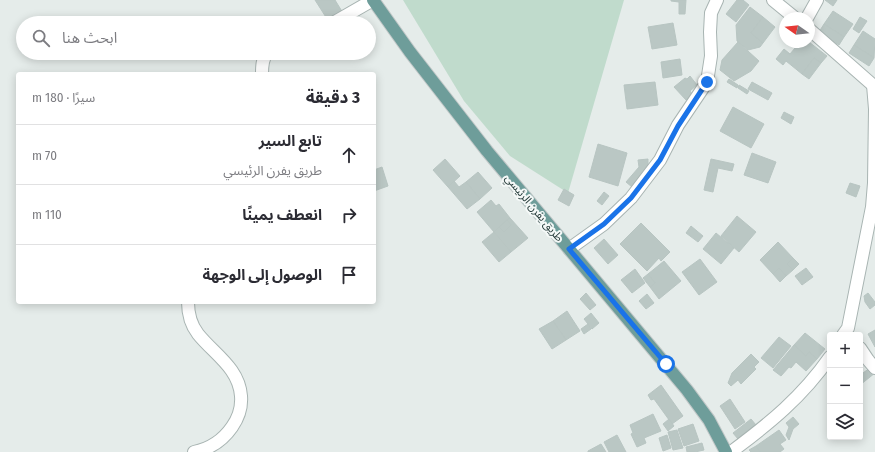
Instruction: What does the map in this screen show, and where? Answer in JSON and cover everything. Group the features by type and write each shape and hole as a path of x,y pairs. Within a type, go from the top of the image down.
{"main road":[{"name":"طريق يفرن الرئيسي","path":"376,1 410,52 487,151 687,390 709,420 726,452"}],"street":[{"path":"569,249 604,224 631,198 660,160 678,126 707,82 711,56 711,13 717,0"},
{"path":"772,0 787,12"},
{"path":"810,12 817,0"},
{"path":"347,16 376,1"},
{"path":"815,34 874,86 874,183 872,207 848,332"},
{"path":"262,72 264,60"},
{"path":"188,304 190,319 198,333 231,369 238,381 241,402 240,413 224,436 208,448 194,452"},
{"path":"863,352 875,368"},
{"path":"731,452 787,407 816,377 827,361"}],"green space":[{"path":"403,0 624,0 568,193 510,156 464,101"}],"building":[{"path":"315,0 335,0 343,13 338,16 325,16"},
{"path":"671,0 686,0 685,14 679,14 679,2"},
{"path":"737,0 743,0 749,5 736,22 726,14"},
{"path":"825,0 837,0 833,6"},
{"path":"750,7 763,17 751,33 763,43 760,47 748,50 737,41 736,25"},
{"path":"833,11 853,24 844,37 824,24"},
{"path":"763,17 775,27 763,43 751,33"},
{"path":"860,17 867,21 859,33 853,29"},
{"path":"673,23 677,45 652,49 648,27"},
{"path":"824,24 844,37 839,45 819,32"},
{"path":"863,31 875,39 874,58 854,45"},
{"path":"738,42 759,61 751,71 734,81 720,70 722,60"},
{"path":"854,45 874,58 869,66 849,53"},
{"path":"815,47 827,56 821,63 814,58 802,74 786,61 783,65 776,59 784,49 790,54 795,48 815,48"},
{"path":"814,58 821,63 809,79 802,74"},
{"path":"680,59 682,75 663,78 661,62"},
{"path":"690,76 697,85 690,91 692,94 686,100 674,87"},
{"path":"729,79 738,85 737,88 727,82"},
{"path":"655,82 658,105 627,109 624,85"},
{"path":"752,82 772,93 768,100 748,89"},
{"path":"739,85 749,91 747,94 738,88"},
{"path":"733,107 764,124 751,148 720,131"},
{"path":"784,112 794,117 791,124 781,118"},
{"path":"598,144 627,153 618,186 589,177"},
{"path":"752,153 776,162 768,183 744,175"},
{"path":"445,159 460,176 448,187 433,170"},
{"path":"648,159 648,167 632,187 626,182 639,167 638,160"},
{"path":"711,159 734,164 732,171 718,168 713,192 704,190"},
{"path":"382,167 388,186 376,190 376,169"},
{"path":"478,172 492,188 480,199 466,182"},
{"path":"454,181 459,187 466,182 480,199 467,209 448,187"},
{"path":"850,183 860,186 856,197 846,193"},
{"path":"564,189 574,195 569,206 558,200"},
{"path":"604,192 609,196 602,205 597,201"},
{"path":"491,200 496,206 499,204 510,218 494,232 477,212"},
{"path":"737,216 756,232 739,252 721,236"},
{"path":"510,218 528,238 511,252 494,232 499,227 504,232 511,225 507,220"},
{"path":"507,220 511,225 504,232 499,227"},
{"path":"641,223 670,252 661,261 659,258 647,271 620,244"},
{"path":"691,226 703,236 698,242 686,233"},
{"path":"494,232 511,252 499,262 482,242"},
{"path":"716,233 734,248 721,264 703,249"},
{"path":"604,239 618,255 608,264 594,248"},
{"path":"778,242 793,258 787,264 793,270 786,276 779,268 773,274 760,260"},
{"path":"793,258 799,264 793,270 787,264"},
{"path":"700,259 717,282 699,295 682,272"},
{"path":"664,261 681,281 659,299 650,287 655,283 648,274"},
{"path":"779,268 786,276 780,282 773,274"},
{"path":"806,268 813,277 802,285 795,276"},
{"path":"635,269 645,283 632,293 621,280"},
{"path":"648,274 655,283 650,287 643,278"},
{"path":"586,293 596,305 590,310 580,299"},
{"path":"868,293 875,302 875,305 870,309 865,302 864,296"},
{"path":"647,294 654,303 646,309 639,301"},
{"path":"567,311 580,331 566,340 553,321"},
{"path":"591,313 599,323 592,329 584,319"},
{"path":"553,321 566,340 552,349 539,329"},
{"path":"588,324 591,329 584,334 581,329"},
{"path":"875,330 875,347 868,334"},
{"path":"805,333 825,349 817,359 809,352 806,356 794,345"},
{"path":"779,337 791,346 773,368 761,358"},
{"path":"794,345 806,356 809,352 817,359 806,371 796,362 781,376 773,370"},
{"path":"751,354 759,362 754,367 756,369 741,384 738,380 731,386 728,383 732,373"},
{"path":"870,368 875,373 863,383 863,373"},
{"path":"661,385 683,416 672,424 654,399 651,400 648,395"},
{"path":"730,399 745,422 735,429 720,406"},
{"path":"653,414 661,431 644,438 646,443 637,447 631,434 633,433 630,425"},
{"path":"793,417 799,424 793,429 789,440 786,435 789,427 786,423"},
{"path":"669,419 674,426 668,431 663,424"},
{"path":"751,419 756,425 738,439 733,433"},
{"path":"693,424 699,441 684,446 678,429"},
{"path":"677,430 683,448 673,450 668,432"},
{"path":"779,430 786,440 780,444 784,449 780,452 760,452 756,446"},
{"path":"617,435 626,452 609,452 604,442"},
{"path":"667,435 671,448 663,451 659,438"},
{"path":"702,443 704,450 687,452 686,447"},
{"path":"601,444 606,452 588,452 588,451"},
{"path":"756,446 760,452 751,452 749,450"}],"route":[{"path":"666,364 569,249 604,224 631,198 660,160 678,126 707,82"}]}
